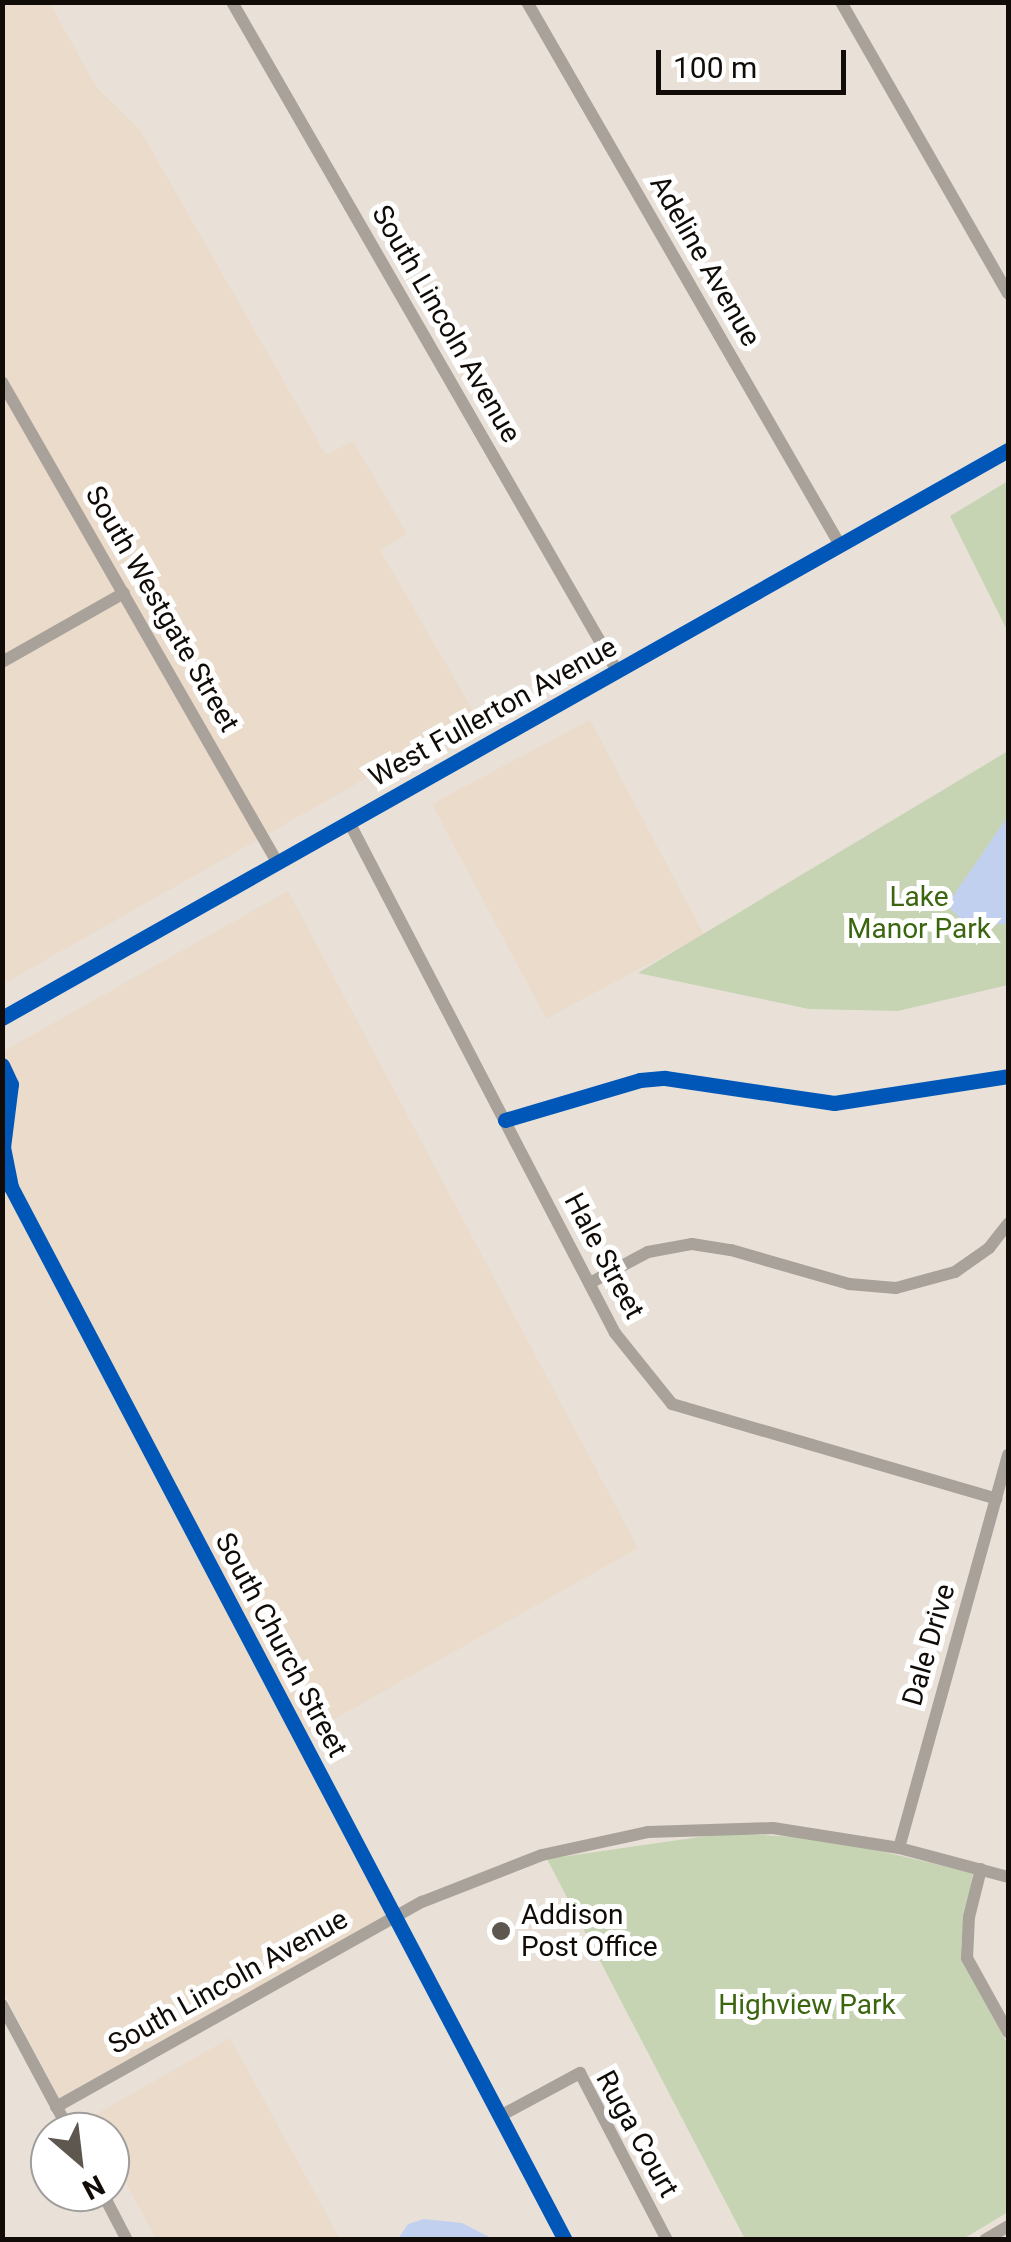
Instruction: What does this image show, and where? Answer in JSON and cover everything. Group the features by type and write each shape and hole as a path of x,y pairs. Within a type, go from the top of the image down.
{"street":[{"name":"South Lincoln Avenue","path":"232,2 617,671"},
{"name":"Adeline Avenue","path":"527,2 840,545"},
{"path":"840,2 1008,294"},
{"name":"South Westgate Street","path":"2,382 8,404 124,593 276,862"},
{"name":"West Fullerton Avenue","path":"2,1018 1008,450"},
{"path":"2,662 124,593"},
{"name":"Hale Street","path":"349,822 633,1361 672,1404 996,1499"},
{"name":"South Church Street","path":"2,1064 11,1084 2,1146 11,1186 565,2240"},
{"path":"504,1120 640,1080 665,1078 834,1103 1008,1077"},
{"path":"590,1283 648,1252 692,1244 731,1250 849,1284 896,1288 956,1272 989,1248 1008,1224"},
{"name":"Dale Drive","path":"899,1848 1008,1455"},
{"name":"South Lincoln Avenue","path":"56,2107 396,1916 532,1858 648,1832 773,1828 899,1848 1008,1877"},
{"path":"980,1870 969,1918 967,1958 1008,2032"},
{"path":"2,2005 59,2112"},
{"name":"Ruga Court","path":"500,2116 580,2073 667,2240"},
{"path":"112,2212 127,2240"},
{"path":"985,2240 1005,2232"}],"shaded area":[{"path":"49,2 97,88 140,130 326,455 353,441 407,534 380,550 476,716 3,984 2,3"},
{"path":"590,720 704,935 546,1019 432,804"},
{"path":"288,891 638,1548 297,1740 389,1914 59,2098 3,1991 2,1052"},
{"path":"230,2038 340,2239 156,2239 130,2190 130,2112 100,2112"}],"green space":[{"path":"1008,481 1008,632 950,516"},
{"name":"Lake Manor Park","path":"1008,751 1008,985 898,1011 809,1009 638,973"},
{"name":"Highview Park","path":"727,1833 830,1839 973,1873 961,1947 972,1978 1008,2045 1008,2212 963,2239 745,2239 547,1859"}],"water":[{"path":"1008,816 1008,924 965,924 947,905"},
{"path":"424,2219 462,2223 493,2239 398,2239 408,2224"}],"cycle path":[{"path":"2,1018 1008,450"},
{"path":"2,1065 11,1084 3,1147 11,1187 565,2240"},
{"path":"505,1120 640,1080 665,1078 834,1103 1008,1076"}],"place":[{"name":"Addison Post Office","path":"501,1931"}]}
